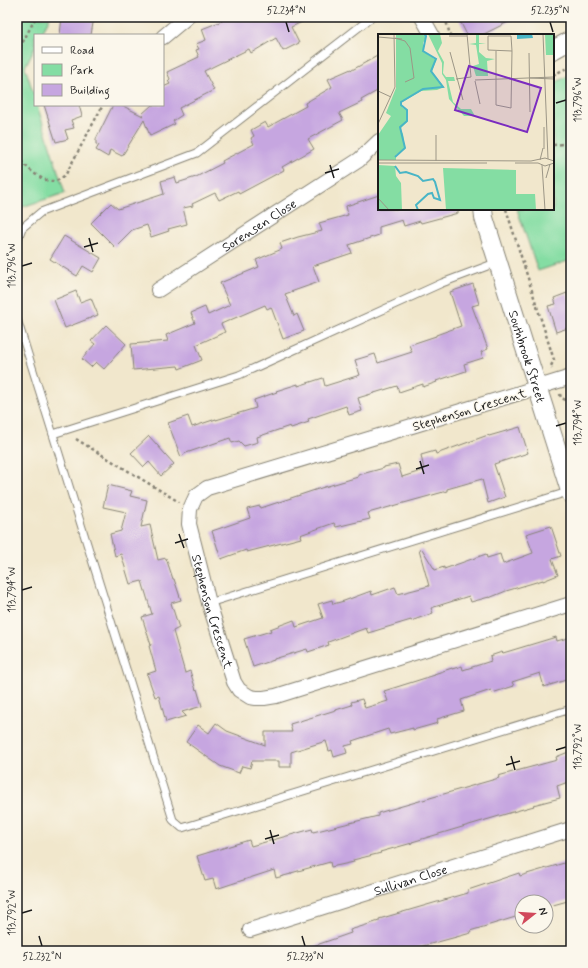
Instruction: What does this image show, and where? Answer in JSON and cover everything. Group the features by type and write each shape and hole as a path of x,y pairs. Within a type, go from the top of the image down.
{"street":[{"path":"164,36 187,17"},
{"path":"419,17 420,34"},
{"path":"422,17 431,34"},
{"path":"554,49 571,40"},
{"name":"Sorensen Close","path":"158,290 359,160 378,142"},
{"name":"Sorensen Close","path":"359,160 378,152"},
{"name":"Southbrook Street","path":"482,212 571,492"},
{"name":"Stephenson Crescent","path":"571,377 207,488 196,496 190,509 189,524 209,603 234,682 239,690 250,697 256,698 276,696 571,604"},
{"name":"Sullivan Close","path":"250,930 571,829"}],"lane":[{"path":"17,241 22,228 41,212 197,153 372,17"},
{"path":"53,434 239,375 442,283 498,262"},
{"path":"17,319 173,820 182,828 571,709"},
{"path":"209,603 571,492"}],"path":[{"path":"17,53 36,17"},
{"path":"445,17 450,34"},
{"path":"554,74 571,66"},
{"path":"17,157 35,174 45,180 58,180 66,174 102,106"},
{"path":"554,145 571,145"},
{"path":"506,210 554,360 550,366"},
{"path":"561,398 566,400 571,416"},
{"path":"63,431 190,509"}],"green space":[{"path":"18,17 50,17 42,34 34,34 34,49 25,67 34,95 34,106 37,106 65,193 22,207 17,218"},
{"path":"571,74 571,260 538,271 517,210 554,210 554,83"}],"building":[{"path":"62,17 94,17 91,34 60,34"},
{"path":"220,17 313,17 291,27 299,43 283,51 276,38 251,53 249,49 204,71 214,90 179,108 182,115 173,121 175,124 150,136 144,120 122,156 110,150 108,157 96,150 99,145 96,144 96,139 112,106 123,106 143,116 142,114 151,106 164,106 164,87 170,84 168,81 170,79 167,72 199,57 196,50 199,49 196,44 206,40 202,29 222,21"},
{"path":"458,17 518,17 484,34 466,34"},
{"path":"378,56 378,91 361,100 362,102 339,113 343,120 308,139 314,149 282,167 284,170 239,194 238,191 219,200 215,193 192,204 193,206 183,208 187,224 168,229 169,231 151,237 147,225 132,230 115,247 91,223 111,203 118,209 164,194 161,181 175,177 177,183 196,177 223,163 222,161 254,144 251,138 254,136 251,130 265,122 268,127 306,106 305,103 332,87 328,79 351,69 352,70"},
{"path":"44,106 79,106 82,116 71,120 74,128 65,130 68,139 56,142"},
{"path":"378,195 378,210 458,210 458,213 421,223 420,221 404,226 402,220 379,227 379,235 349,245 352,253 313,266 319,282 285,294 294,316 297,314 304,331 283,339 271,307 267,309 265,305 221,324 225,332 196,345 202,360 179,369 178,366 133,370 131,344 168,341 166,335 195,323 191,313 205,307 208,315 230,305 220,283 259,267 256,260 282,249 280,243 322,231 319,223 348,215 346,206"},
{"path":"64,236 101,258 93,272 83,266 77,276 50,259"},
{"path":"473,284 479,304 472,306 488,349 481,352 483,358 464,364 466,371 423,387 423,384 399,392 397,386 358,398 362,411 349,415 346,406 308,419 309,422 291,428 290,426 257,437 258,442 244,446 239,441 232,443 230,438 186,453 181,457 168,423 188,416 192,427 256,408 254,400 298,384 298,386 323,378 325,386 360,375 355,360 375,354 378,363 412,352 409,345 461,326 450,292"},
{"path":"76,291 80,302 91,298 98,315 65,328 54,300"},
{"path":"567,293 571,304 571,327 556,332 548,306 556,304 554,298"},
{"path":"106,325 126,344 104,369 96,362 91,367 82,359 95,344 91,341"},
{"path":"520,427 528,453 494,464 505,497 488,503 482,479 447,489 447,491 368,513 370,519 336,527 334,523 300,535 301,538 247,552 246,550 221,559 212,531 250,518 247,509 260,506 261,508 358,477 358,475 398,464 402,477 424,470 421,455 435,451 436,454 488,435 489,436"},
{"path":"149,436 174,464 161,476 149,462 144,467 131,453"},
{"path":"108,485 132,491 130,496 147,500 141,527 150,525 158,560 166,558 181,600 171,603 179,628 173,631 185,673 190,671 202,706 182,712 186,716 166,722 159,696 155,697 147,674 156,671 149,646 151,645 142,617 152,614 142,581 130,584 121,554 115,556 110,534 121,531 126,512 103,507"},
{"path":"551,526 561,556 552,559 558,575 543,581 506,591 489,598 471,602 469,596 431,608 433,613 411,621 368,633 366,628 328,642 329,645 308,652 307,649 253,667 244,639 271,631 270,629 294,620 296,627 323,618 318,604 332,600 333,604 371,591 372,595 395,587 398,594 429,586 419,550 422,549 435,570 444,567 444,569 486,554 487,558 500,554 503,564 533,553 526,534"},
{"path":"556,637 557,641 571,637 571,670 567,672 569,679 544,687 540,673 512,682 514,686 492,693 491,690 461,700 464,711 437,719 438,723 413,730 413,728 390,734 388,729 352,741 353,744 345,746 347,753 334,757 332,750 329,751 326,741 291,752 291,767 279,767 279,761 252,761 250,768 242,766 239,773 220,766 186,742 198,725 209,733 216,723 227,731 265,745 265,732 292,732 290,724 352,705 351,702 362,699 365,708 388,701 384,691 452,668 462,666 463,670 491,661 490,656"},
{"path":"571,751 571,781 557,786 560,798 380,852 381,853 353,860 354,862 331,867 330,862 276,878 274,870 216,889 213,879 205,881 197,856 249,840 251,846 312,829 313,832 378,816 378,813 499,778 498,776 557,760 556,757"},
{"path":"571,861 571,900 554,905 554,894 514,894 514,917 470,931 471,933 412,949 413,951 306,951 305,949 351,933 350,930 379,921 379,919 468,893 468,890 519,873 520,876"}]}
